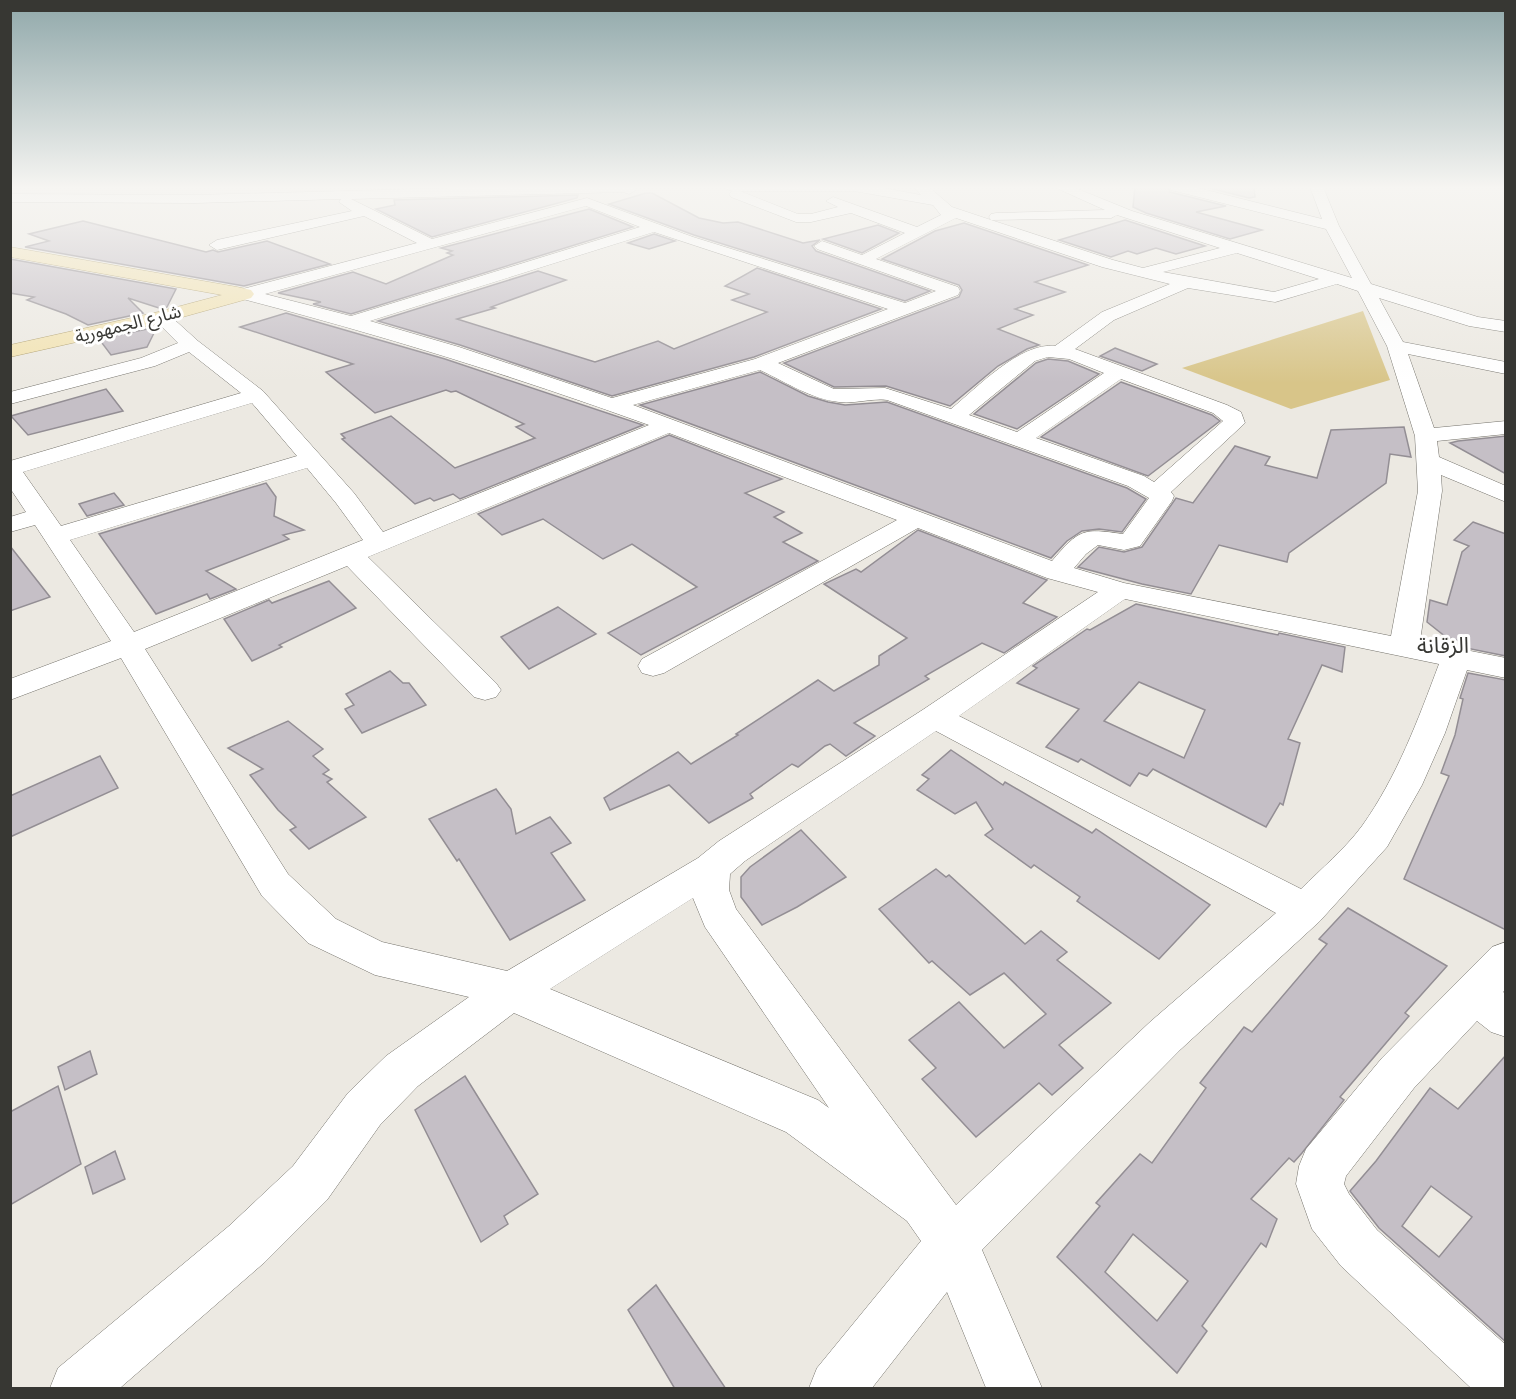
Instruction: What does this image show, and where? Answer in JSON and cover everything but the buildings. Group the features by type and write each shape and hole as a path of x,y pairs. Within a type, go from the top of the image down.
{"main road":[{"path":"14,252 245,294"},
{"path":"191,309 208,298 210,293 204,286"},
{"name":"شارع الجمهورية","path":"10,351 160,317 245,294"}],"street":[{"path":"245,294 400,252"},
{"path":"353,321 574,252"},
{"path":"725,252 903,308"},
{"path":"614,404 762,363 952,291 838,252"},
{"path":"861,261 878,252"},
{"path":"1077,252 1140,273 1186,284 1275,297 1337,279"},
{"path":"1140,273 1221,252"},
{"path":"1252,252 1475,322 1506,327"},
{"path":"1346,252 1396,346 1426,436 1430,491 1404,646"},
{"path":"1061,351 1108,316 1186,284"},
{"path":"245,294 416,339 614,404 667,426 1058,572 1120,590 1506,668"},
{"path":"160,317 190,345 256,395 312,459 378,543"},
{"path":"10,398 148,362 190,345"},
{"path":"1396,346 1506,368"},
{"path":"952,418 1028,357 1047,351 1061,351 1119,371 1221,409 1233,417 1233,423 1157,492"},
{"path":"762,363 830,394 851,396 882,392 1136,481 1162,496 1131,541 1126,543 1100,537 1088,539 1058,572"},
{"path":"1018,441 1119,371"},
{"path":"256,395 10,470 36,526 128,645 275,885 322,931 375,958 495,985 802,1116 938,1223"},
{"path":"10,690 128,645 667,426"},
{"path":"1426,436 1506,427"},
{"path":"36,526 312,459"},
{"path":"1428,461 1506,495"},
{"path":"653,666 916,519"},
{"path":"350,554 484,690"},
{"path":"78,1389 247,1244 310,1183 364,1109 402,1071 511,991 711,868 732,851 935,717 1120,590"},
{"path":"837,1389 938,1223 1166,1036 1306,910 1374,837 1405,785 1429,733 1456,658"},
{"path":"935,717 1306,910"},
{"path":"711,868 710,890 719,916 938,1223 1014,1389"},
{"path":"1506,959 1490,1007 1398,1073 1323,1166 1320,1184 1330,1211 1359,1248 1506,1383"}],"shaded area":[{"path":"1363,311 1390,380 1291,409 1182,368"}],"district":[{"name":"الزقانة","path":"1443,645"}]}
